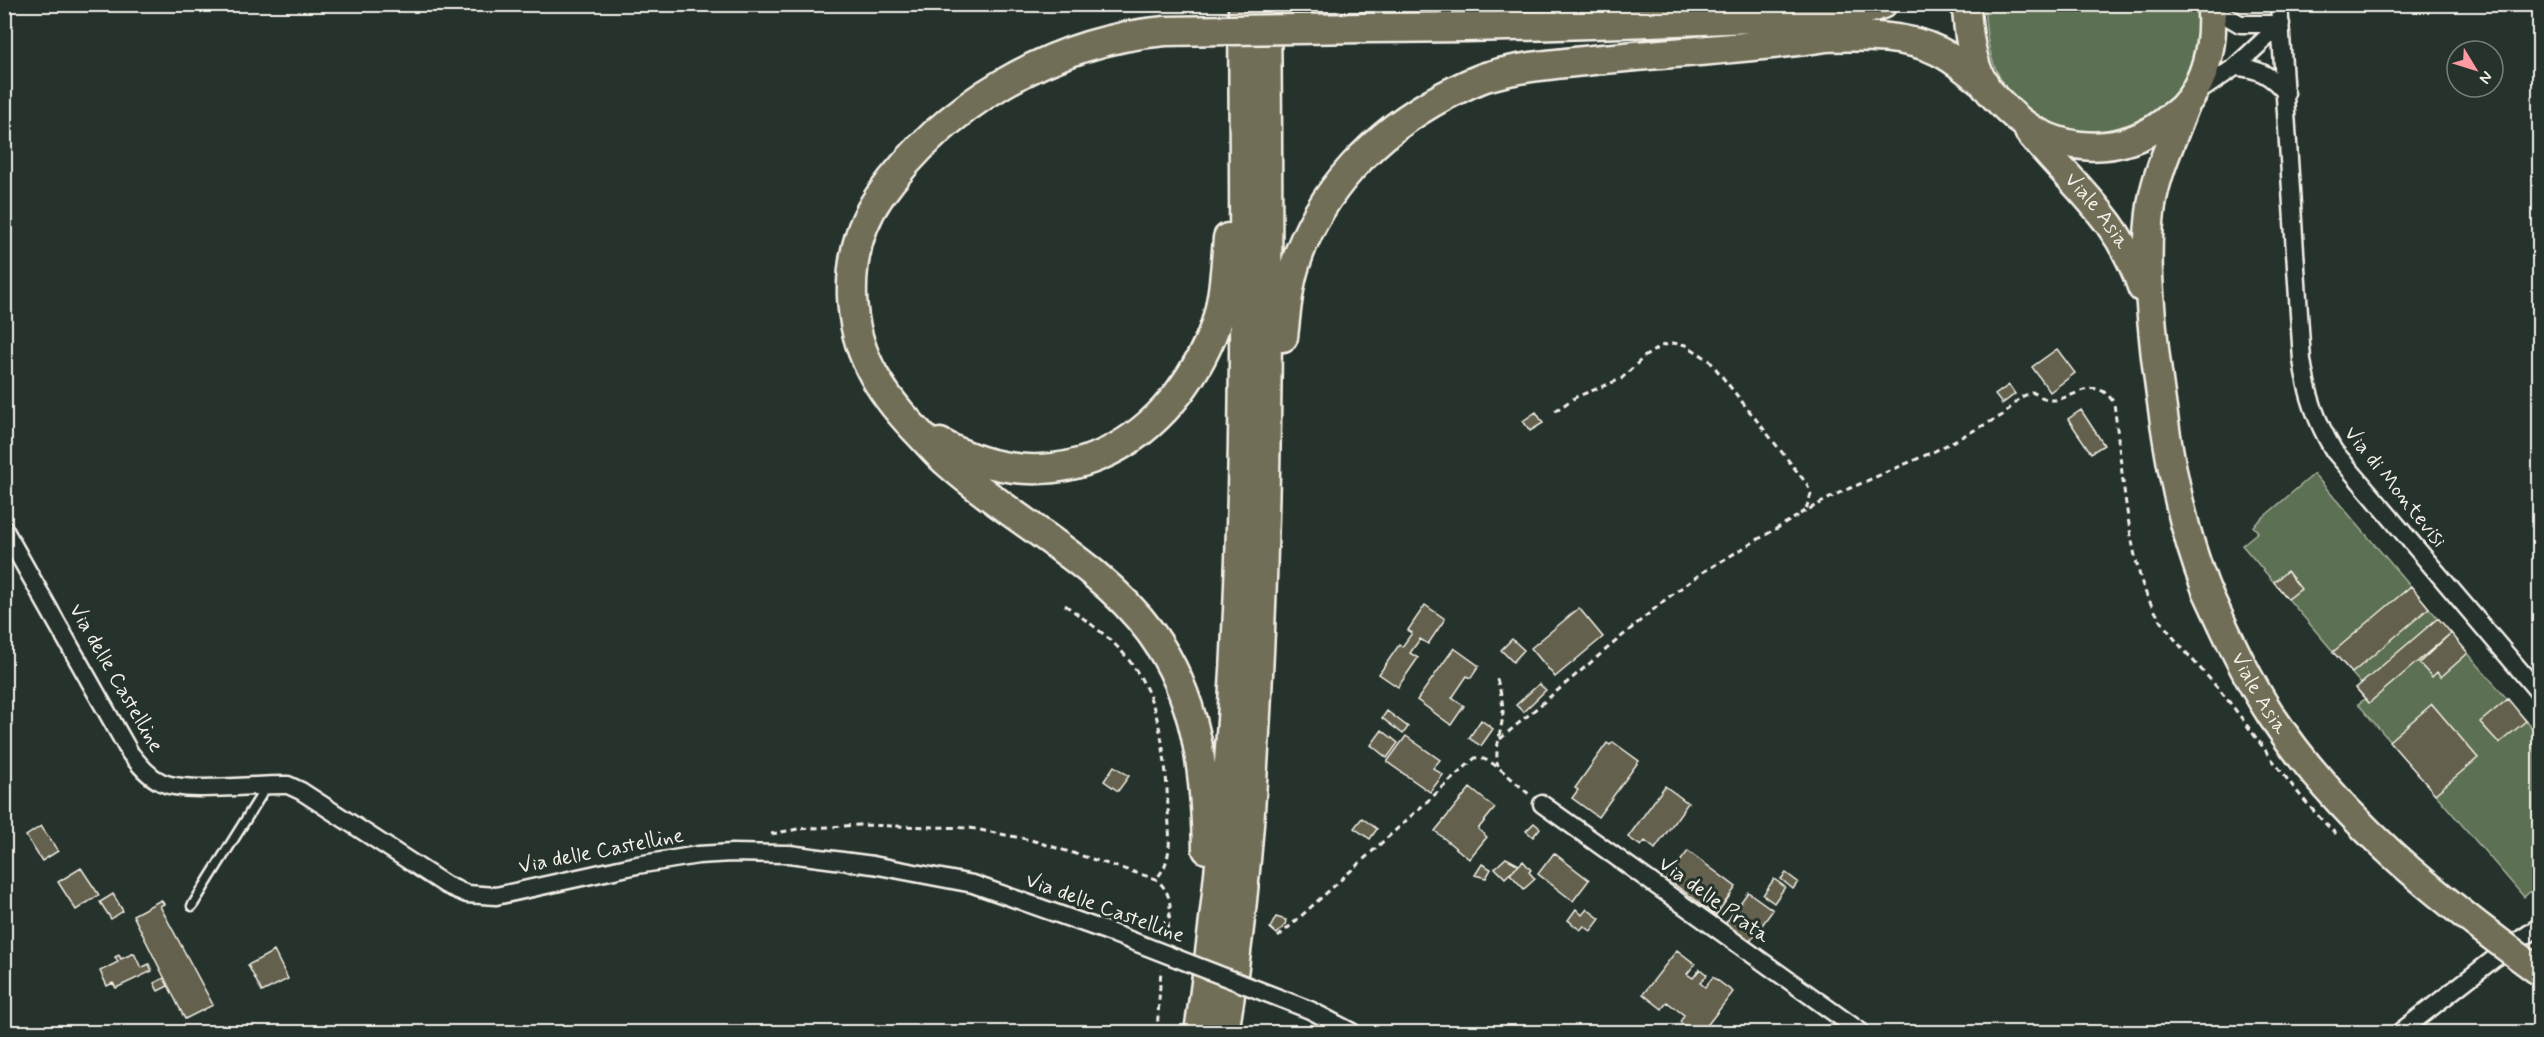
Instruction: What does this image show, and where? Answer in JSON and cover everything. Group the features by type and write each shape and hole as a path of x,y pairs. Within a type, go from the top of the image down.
{"highway":[{"path":"1200,1032 1227,809 1241,573 1243,4"},
{"path":"1224,1032 1245,869 1256,733 1265,500 1266,4"},
{"path":"1633,4 1727,18"},
{"path":"1214,929 1207,848 1207,804 1201,755 1188,704 1179,679 1166,655 1133,610 1115,593 949,464 884,393 872,372 856,327 852,304 853,264 863,226 879,197 923,144 976,100 1032,68 1072,51 1140,33 1529,27 1727,18 1824,19 1865,11 1882,4"},
{"path":"1529,27 1598,33 1895,39 1927,46 1950,58 1984,83"},
{"path":"1265,500 1288,290 1295,265 1307,236 1331,194 1348,171 1384,134 1423,107 1488,76 1520,69 1630,56 1778,45 1827,37"},
{"path":"914,428 942,445 972,458 1000,466 1034,469 1096,458 1128,441 1153,423 1188,380 1212,335 1223,284 1243,78"}],"main road":[{"path":"1966,4 1971,46 1984,83 2018,120 2042,135 2081,146 2109,146 2123,143 2148,133 2187,102"},
{"name":"Viale Asia","path":"2211,6 2211,46 2199,83 2187,102 2158,176 2148,249 2151,314 2174,481 2192,551 2206,589 2258,694 2323,785 2377,843 2423,883 2540,972"},
{"name":"Viale Asia","path":"2018,120 2101,211 2117,232 2135,266 2151,314"}],"street":[{"name":"Via di Montevisi","path":"2279,4 2302,360 2310,403 2316,419 2334,451 2540,694"},
{"path":"2211,6 2240,24 2281,24"},
{"path":"2187,102 2235,67 2281,24"},
{"path":"2235,67 2249,67 2267,74 2286,93"},
{"name":"Via delle Castelline","path":"4,529 130,753 146,772 160,782 186,788 288,785 301,791 446,885 467,894 496,896 637,865 698,855 732,853 789,854 873,865 973,884 1109,932 1310,1010 1352,1032"},
{"name":"Via delle Prata","path":"1542,804 1861,1032"},
{"path":"2521,939 2539,926"},
{"path":"2400,1032 2495,958"}],"lane":[{"path":"192,906 268,784"}],"path":[{"path":"1555,411 1576,397 1621,379 1644,357 1661,346 1673,343 1686,345 1709,360 1807,484 1810,500 1808,506 1800,514"},
{"path":"1500,740 1666,599 1703,572 1800,514 1839,493 1944,447 2003,415 2021,397 2032,392 2046,400 2055,400 2088,388 2100,389 2108,393 2114,403 2132,536 2142,582 2152,607 2166,629 2230,703 2312,811 2343,840"},
{"path":"1065,605 1110,640 1132,664 1145,684 1157,714 1165,756 1169,841 1167,864 1156,879"},
{"path":"1497,679 1502,699 1500,740 1496,755 1498,768"},
{"path":"1278,937 1474,758 1482,756 1542,804"},
{"path":"770,835 798,829 859,825 970,828 1031,840 1156,879 1167,891 1171,900 1166,937"},
{"path":"1157,1032 1161,967"}],"green space":[{"path":"1984,5 2197,5 2198,46 2184,80 2160,107 2128,124 2092,131 2057,126 2024,108 1999,76 1986,32"},
{"path":"2314,474 2539,736 2539,884 2524,897 2358,704 2365,699 2356,688 2361,684 2242,545 2258,532 2253,526"}],"building":[{"path":"2057,349 2075,373 2050,392 2032,367"},
{"path":"2009,385 2015,394 2002,404 1995,395"},
{"path":"2081,410 2104,445 2091,453 2068,419"},
{"path":"1536,412 1543,423 1530,431 1523,421"},
{"path":"2287,571 2301,589 2288,599 2274,582"},
{"path":"2411,586 2429,608 2352,673 2333,652"},
{"path":"1425,605 1445,619 1428,644 1420,639 1410,653 1418,658 1398,687 1379,674 1399,645 1402,647 1412,633 1408,630"},
{"path":"1579,608 1603,637 1555,677 1531,648"},
{"path":"2438,618 2451,633 2369,703 2356,688"},
{"path":"2451,633 2468,653 2441,677 2437,672 2432,677 2419,663"},
{"path":"1512,639 1524,650 1513,662 1501,650"},
{"path":"1454,648 1479,666 1471,678 1467,676 1452,698 1464,706 1451,725 1417,700"},
{"path":"1539,684 1546,690 1523,712 1516,705"},
{"path":"2508,699 2526,721 2499,743 2480,722"},
{"path":"2432,704 2478,758 2435,794 2389,741"},
{"path":"1387,711 1408,727 1403,734 1382,718"},
{"path":"1481,720 1493,729 1481,746 1469,738"},
{"path":"1382,730 1398,743 1387,758 1371,745"},
{"path":"1406,736 1440,760 1433,768 1443,775 1430,792 1387,762"},
{"path":"1613,742 1639,761 1598,817 1572,798 1578,790 1575,788 1607,743 1610,745"},
{"path":"1114,766 1129,776 1118,791 1104,781"},
{"path":"1665,786 1688,803 1655,849 1645,841 1641,846 1628,837"},
{"path":"1470,788 1495,808 1478,829 1487,837 1469,859 1435,831"},
{"path":"1362,818 1377,829 1370,839 1354,828"},
{"path":"1534,823 1540,828 1533,837 1526,831"},
{"path":"41,826 58,851 42,861 26,836"},
{"path":"1688,851 1736,887 1716,915 1667,879"},
{"path":"1554,853 1589,880 1573,901 1538,874"},
{"path":"1506,858 1519,865 1505,878 1495,868"},
{"path":"1523,861 1535,879 1524,889 1510,874"},
{"path":"1482,864 1491,869 1486,878 1475,875"},
{"path":"81,868 99,895 76,910 58,882"},
{"path":"1786,873 1798,882 1793,889 1781,879"},
{"path":"1774,879 1785,887 1774,903 1763,895"},
{"path":"1748,892 1773,910 1749,943 1725,924"},
{"path":"113,894 123,911 111,919 100,902"},
{"path":"161,900 164,904 160,906 213,1005 185,1019 133,915"},
{"path":"1576,909 1582,915 1587,909 1600,919 1591,931 1584,926 1580,930 1568,920"},
{"path":"1276,917 1286,920 1285,925 1277,934 1270,928"},
{"path":"1677,950 1695,964 1687,974 1693,978 1700,969 1707,975 1700,983 1705,987 1713,977 1733,992 1702,1032 1693,1032 1680,1022 1684,1015 1667,1002 1662,1009 1643,994"},
{"path":"274,951 288,979 262,992 248,965"},
{"path":"134,953 141,968 149,964 152,971 116,988 113,983 107,986 100,971 118,962 115,957 119,955 121,959"},
{"path":"164,978 168,986 158,991 154,983"}]}
